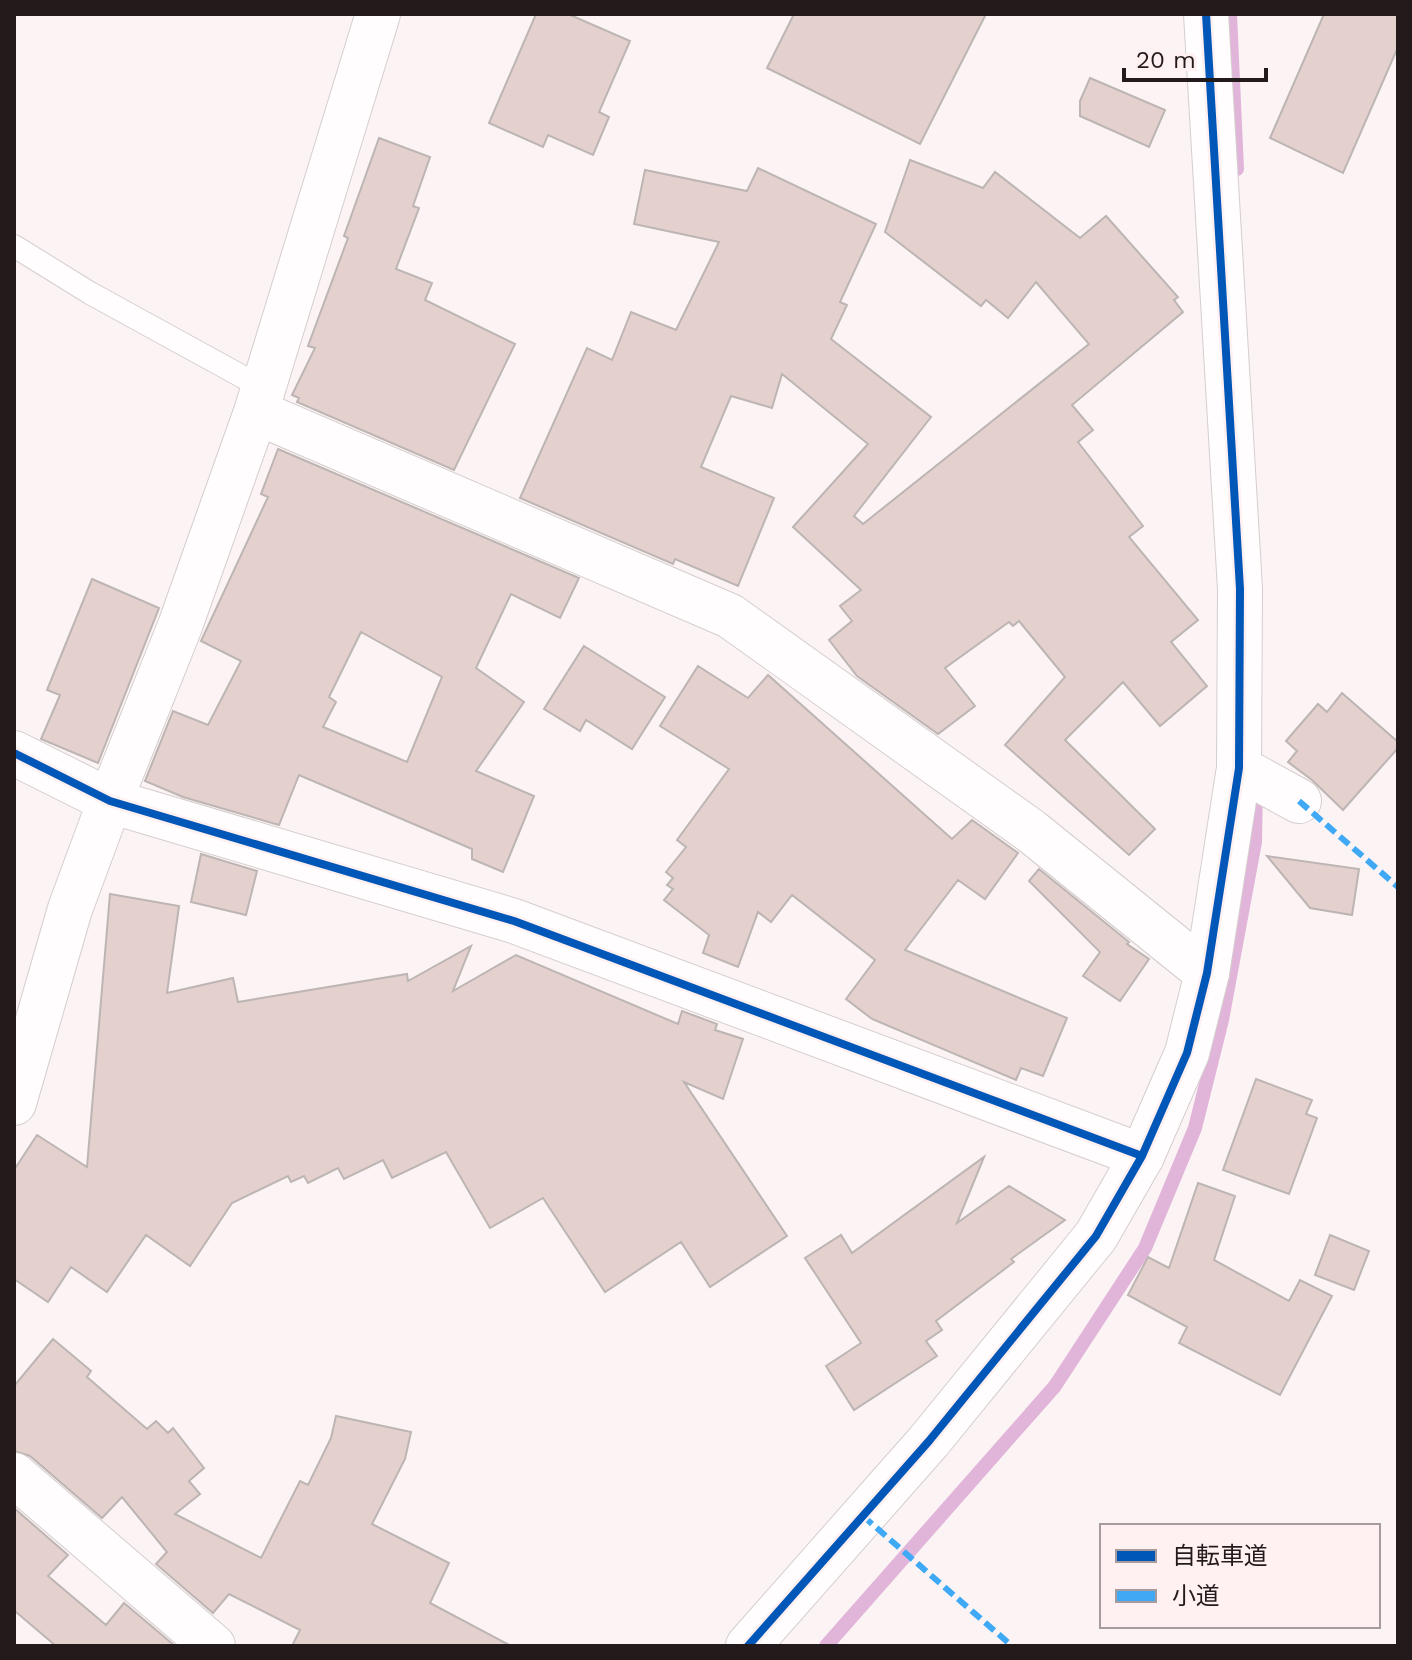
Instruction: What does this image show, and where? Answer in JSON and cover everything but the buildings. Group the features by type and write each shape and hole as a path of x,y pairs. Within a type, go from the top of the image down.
{"street":[{"path":"14,1103 70,909 180,626 260,400 378,14"},
{"path":"748,1646 929,1441 1096,1236 1142,1156 1187,1053 1207,973 1239,768 1240,589 1206,14"},
{"path":"260,400 730,616 1031,831 1207,973"},
{"path":"14,753 110,801 514,921 1142,1156"},
{"path":"1239,768 1299,801"},
{"path":"14,1475 213,1646"}],"lane":[{"path":"14,246 260,400"}],"waterway":[{"path":"1230,14 1237,169"},
{"path":"826,1646 1055,1386 1145,1248 1195,1128 1222,1020 1255,842 1256,786"}],"marked path":[{"path":"1299,801 1398,887"},
{"path":"863,1516 1012,1646"}],"cycle path":[{"path":"748,1646 929,1441 1096,1236 1142,1156 1187,1053 1207,973 1239,768 1240,589 1206,14"},
{"path":"14,753 110,801 514,921 1142,1156"}]}
